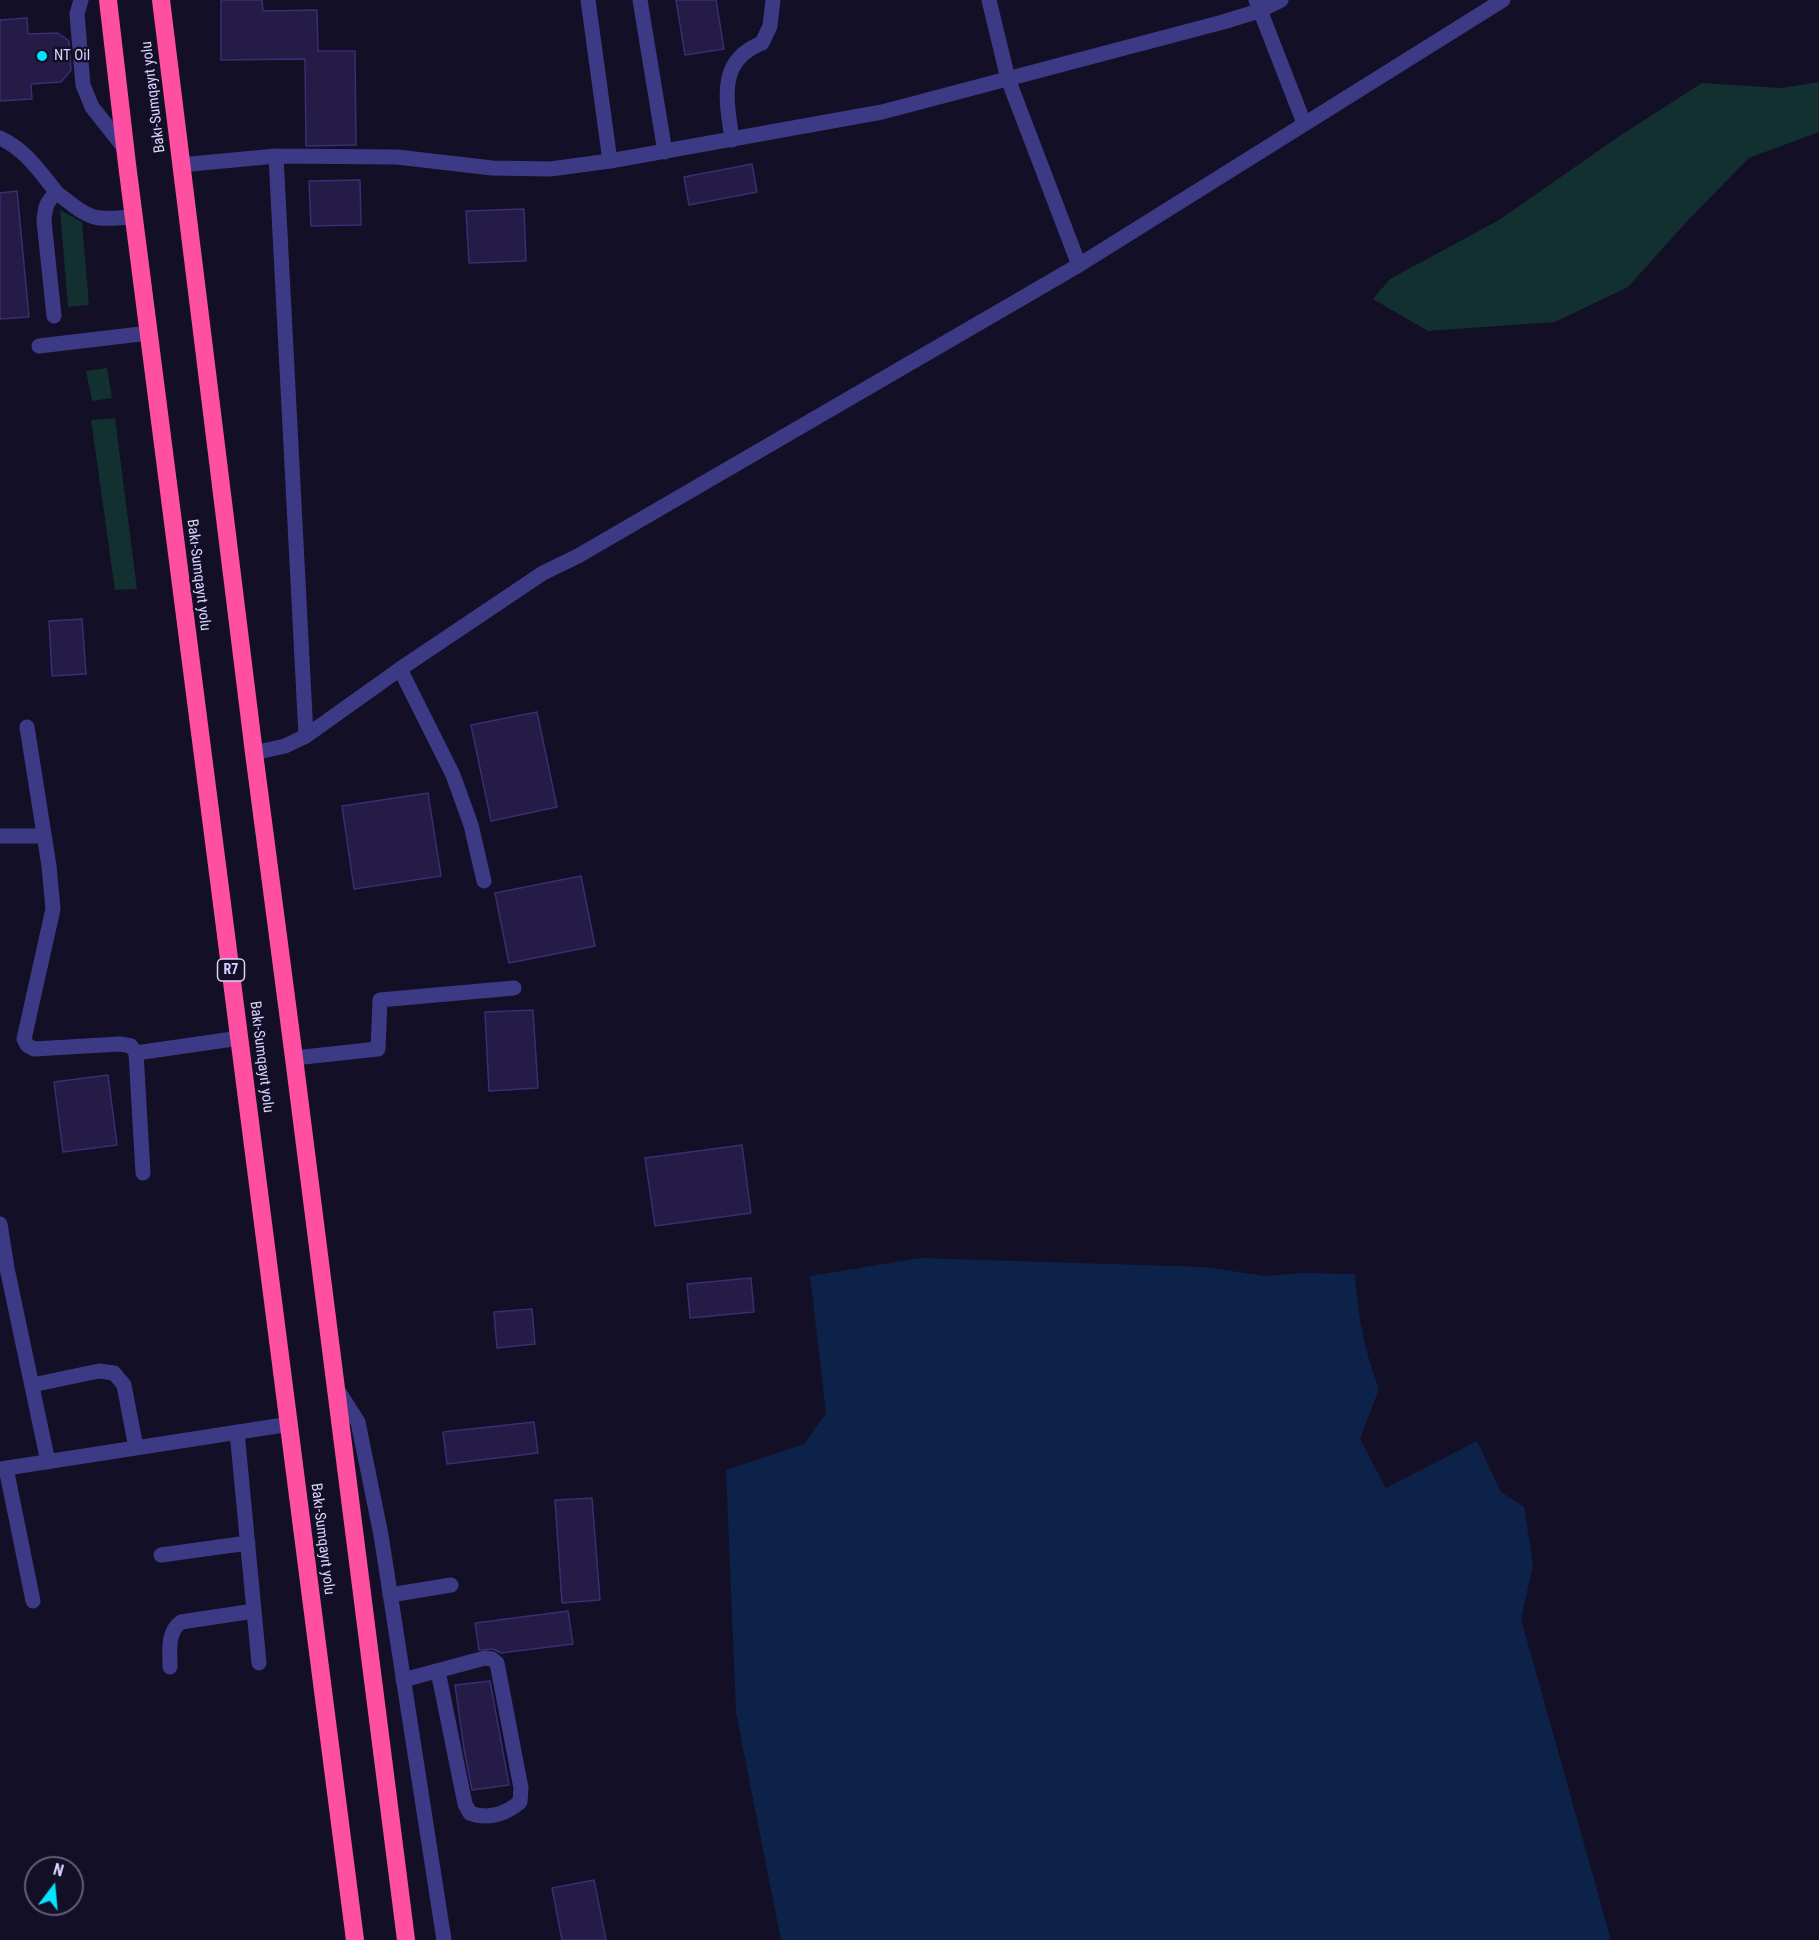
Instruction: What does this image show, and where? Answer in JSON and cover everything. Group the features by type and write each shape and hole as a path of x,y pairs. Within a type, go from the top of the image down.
{"highway":[{"name":"Bakı-Sumqayıt yolu","path":"108,0 355,1940"},
{"name":"Bakı-Sumqayıt yolu","path":"161,0 254,753 406,1940"}],"lane":[{"path":"81,0 77,14 82,85 92,107 126,150"},
{"path":"588,0 610,161"},
{"path":"640,0 665,152"},
{"path":"732,140 726,87 730,72 741,55 751,47 762,43 770,26 773,0"},
{"path":"989,0 1008,79 1079,265"},
{"path":"180,165 276,156 397,157 492,168 550,169 610,161 882,112 1008,79 1281,0"},
{"path":"254,753 285,746 306,736 400,669 543,573 588,550 1079,265 1503,0"},
{"path":"1258,5 1304,123"},
{"path":"0,138 12,143 30,159 57,193 88,216 99,220 134,217"},
{"path":"276,156 306,736"},
{"path":"54,316 44,221 45,206 57,193"},
{"path":"39,346 149,333"},
{"path":"400,669 453,775 471,825 484,881"},
{"path":"27,727 53,909 24,1039 27,1045 34,1049 120,1044 131,1046 136,1053 143,1173"},
{"path":"0,836 44,836"},
{"path":"294,1058 378,1049 380,1000 514,988"},
{"path":"136,1053 240,1038"},
{"path":"0,1224 48,1462"},
{"path":"32,1385 99,1371 114,1373 124,1385 136,1448"},
{"path":"336,1388 358,1422 381,1535 444,1940"},
{"path":"33,1601 3,1468 290,1424"},
{"path":"237,1432 259,1663"},
{"path":"161,1555 248,1543"},
{"path":"390,1595 451,1585"},
{"path":"170,1667 171,1634 181,1622 254,1611"},
{"path":"403,1680 485,1658 497,1663 521,1788 520,1802 511,1810 481,1818 470,1813 465,1804 438,1671"}],"green space":[{"path":"1819,82 1819,132 1749,158 1690,218 1628,287 1555,322 1428,331 1373,299 1390,279 1499,220 1621,135 1702,83 1781,88"},
{"path":"60,210 82,222 89,305 68,307"},
{"path":"107,368 112,398 92,401 86,371"},
{"path":"115,418 137,589 115,590 91,420"}],"water":[{"path":"920,1258 1206,1267 1264,1276 1303,1273 1355,1274 1362,1333 1379,1389 1360,1439 1386,1488 1477,1441 1501,1492 1524,1507 1533,1565 1521,1619 1611,1940 781,1940 736,1713 726,1470 804,1444 826,1413 810,1276"}],"building":[{"path":"221,0 262,0 263,11 317,10 318,51 355,51 356,145 306,146 305,59 221,60"},
{"path":"676,0 716,0 724,49 685,55"},
{"path":"27,18 28,34 58,33 69,41 71,70 61,82 31,84 32,99 0,101 0,20"},
{"path":"752,164 757,192 689,205 684,177"},
{"path":"360,180 361,225 311,226 309,181"},
{"path":"17,191 29,317 0,319 0,193"},
{"path":"524,209 526,261 469,263 466,211"},
{"path":"82,619 86,674 52,676 49,621"},
{"path":"537,712 557,807 491,821 471,725"},
{"path":"428,793 441,876 354,889 342,806"},
{"path":"581,876 595,946 509,963 495,893"},
{"path":"533,1010 538,1088 489,1091 485,1012"},
{"path":"108,1075 117,1145 63,1152 54,1082"},
{"path":"742,1145 751,1213 655,1226 645,1158"},
{"path":"751,1278 754,1312 690,1318 687,1284"},
{"path":"532,1309 535,1344 497,1348 494,1312"},
{"path":"534,1422 538,1453 447,1464 443,1432"},
{"path":"592,1498 600,1600 562,1603 555,1500"},
{"path":"568,1611 573,1644 501,1653 493,1649 479,1650 475,1623"},
{"path":"490,1681 509,1785 472,1790 455,1685"},
{"path":"594,1880 606,1940 562,1940 552,1888"}],"place":[{"name":"NT Oil","path":"42,56"}]}
